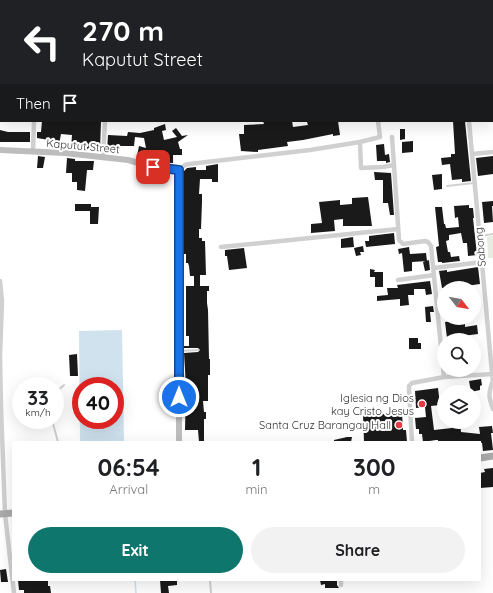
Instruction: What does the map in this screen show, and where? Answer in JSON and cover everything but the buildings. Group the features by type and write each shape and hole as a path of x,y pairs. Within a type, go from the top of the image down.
{"main road":[{"path":"481,458 493,456"}],"street":[{"path":"33,152 34,122"},
{"path":"103,158 105,122"},
{"path":"179,441 179,170 185,165 189,164 310,150 360,142 380,137 378,122"},
{"name":"Sabong","path":"469,122 493,384 489,398 493,409"},
{"path":"392,137 399,240 403,244 425,241 431,246 440,333"},
{"path":"360,142 361,168 394,165"},
{"name":"Kaputut Street","path":"0,150 65,153 128,160 153,167 179,170"},
{"path":"472,154 493,152"},
{"path":"221,247 398,229"},
{"path":"434,268 482,262"},
{"path":"398,280 434,275"},
{"path":"0,281 2,301 2,488 12,573"},
{"path":"481,375 492,374"},
{"path":"412,441 409,386 414,381 444,377"},
{"path":"13,581 14,593"}],"lane":[{"path":"447,186 474,183"},
{"path":"480,236 493,234"},
{"path":"179,352 198,350"},
{"path":"54,429 58,441"},
{"path":"210,581 211,593"}],"shaded area":[{"path":"493,236 493,258 488,258 487,237"}],"water":[{"path":"122,330 123,377 79,377 79,331"},
{"path":"80,429 124,429 124,441 80,441"}],"waterway":[{"path":"135,581 136,593"}],"place":[{"name":"Iglesia ng Dios kay Cristo Jesus","path":"422,404"},
{"name":"Santa Cruz Barangay Hall","path":"399,425"}],"route":[{"path":"153,167 179,170 179,397"}]}
